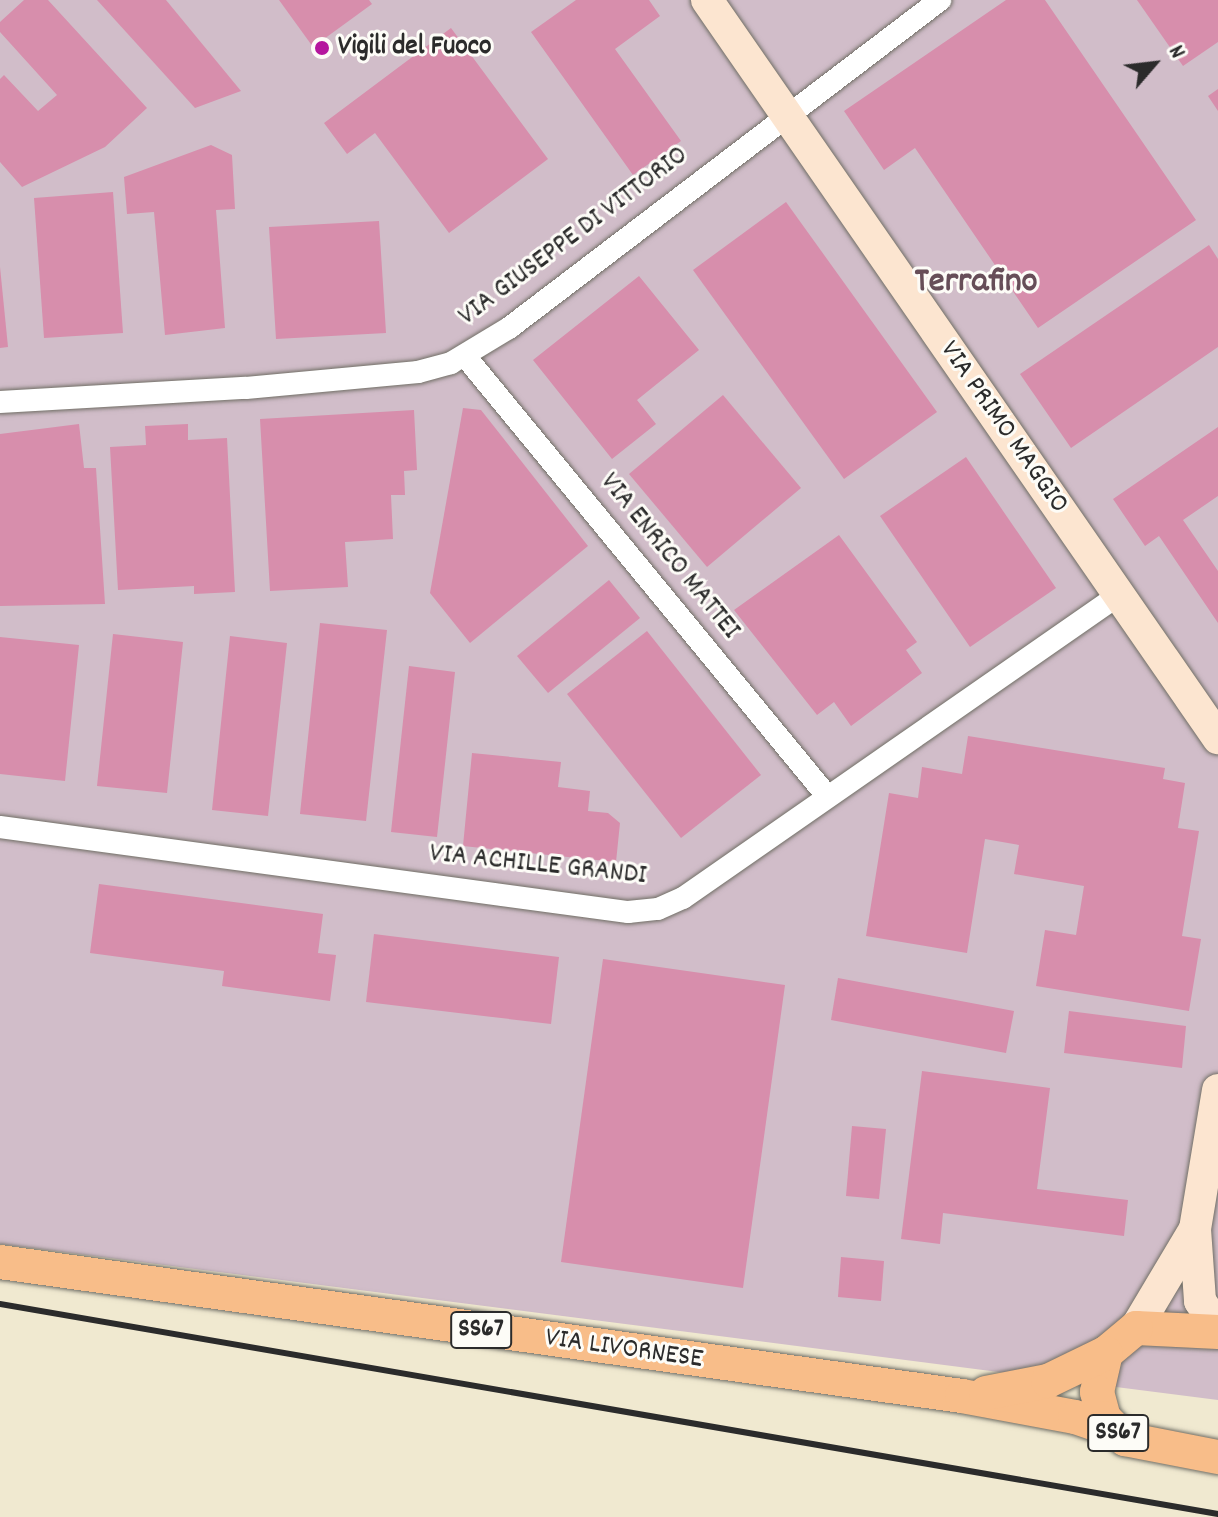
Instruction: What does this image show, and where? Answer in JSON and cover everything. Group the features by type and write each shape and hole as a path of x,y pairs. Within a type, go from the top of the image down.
{"main road":[{"name":"VIA PRIMO MAGGIO","path":"707,0 1218,738"},
{"path":"1218,1090 1204,1219 1207,1262 1200,1301 1218,1330"},
{"path":"1136,1328 1204,1219"},
{"name":"VIA LIVORNESE","path":"0,1262 962,1396 1075,1417 1113,1430 1140,1446 1218,1457"},
{"path":"1136,1328 1160,1325 1218,1330"},
{"name":"VIA LIVORNESE","path":"962,1396 1048,1381 1106,1353 1136,1328"},
{"name":"SS67","path":"1106,1353 1097,1392 1113,1430"}],"street":[{"name":"VIA GIUSEPPE DI VITTORIO","path":"0,402 436,369 465,356 509,328 786,114 940,0"},
{"name":"VIA ENRICO MATTEI","path":"465,356 827,796"},
{"name":"VIA ACHILLE GRANDI","path":"0,827 642,912 683,898 1120,594"}],"shaded area":[{"path":"0,0 1218,0 1218,1400 0,1244"}],"building":[{"path":"24,0 48,0 147,108 105,147 22,187 0,162 0,79 4,75 38,111 57,95 0,32 0,22"},
{"path":"97,0 166,0 241,91 195,108"},
{"path":"279,0 369,0 372,4 313,47"},
{"path":"576,0 649,0 660,16 615,49 681,141 633,175 531,32"},
{"path":"1006,0 1045,0 1196,220 1038,328 915,148 884,170 844,111"},
{"path":"1137,0 1218,0 1218,42 1183,66"},
{"path":"451,28 548,159 449,233 375,133 347,154 324,123"},
{"path":"1218,89 1218,111 1208,96"},
{"path":"211,145 232,155 235,209 216,210 225,328 165,335 154,212 127,214 124,177"},
{"path":"113,192 123,333 44,338 34,198"},
{"path":"786,202 937,412 844,479 693,270"},
{"path":"379,221 386,333 276,339 269,227"},
{"path":"1209,245 1218,259 1218,347 1071,448 1020,374"},
{"path":"0,267 8,347 0,348"},
{"path":"639,276 699,350 637,400 656,424 612,459 533,360"},
{"path":"723,395 801,488 707,567 629,474"},
{"path":"463,408 481,410 588,546 470,643 430,593"},
{"path":"414,410 417,470 404,471 405,495 391,495 393,539 345,542 348,587 270,591 260,419"},
{"path":"79,424 84,468 96,468 105,604 0,606 0,434"},
{"path":"188,424 188,440 227,438 235,592 194,594 194,586 118,590 110,447 146,445 145,426"},
{"path":"1218,427 1218,496 1183,520 1218,571 1218,623 1159,536 1145,546 1113,499"},
{"path":"966,457 1056,588 970,647 880,516"},
{"path":"839,535 917,642 906,650 922,673 851,726 834,702 817,715 734,610"},
{"path":"609,580 640,618 548,693 517,656"},
{"path":"320,623 387,630 366,821 300,814"},
{"path":"647,631 761,775 681,838 567,694"},
{"path":"113,634 183,642 167,793 97,786"},
{"path":"230,636 287,643 268,816 212,810"},
{"path":"0,637 79,645 65,781 0,774"},
{"path":"409,666 455,672 437,837 391,832"},
{"path":"968,736 1165,768 1163,779 1185,783 1178,828 1199,831 1182,936 1201,939 1189,1011 1036,986 1045,930 1076,935 1084,886 1014,874 1019,845 985,839 967,953 866,936 889,793 918,798 922,767 962,774"},
{"path":"472,753 561,762 558,787 590,791 588,811 608,813 620,823 616,862 463,846"},
{"path":"99,884 323,914 318,953 336,955 330,1001 222,986 224,971 90,953"},
{"path":"374,934 559,957 551,1024 366,1002"},
{"path":"603,959 785,985 743,1288 561,1262"},
{"path":"838,978 1014,1011 1006,1053 831,1020"},
{"path":"1069,1011 1186,1026 1182,1068 1064,1053"},
{"path":"922,1071 1050,1088 1037,1189 1128,1200 1124,1236 943,1213 940,1244 901,1239"},
{"path":"852,1126 886,1129 879,1199 846,1196"},
{"path":"841,1257 884,1261 881,1301 838,1297"}],"railway":[{"path":"0,1304 1218,1514"}],"place":[{"name":"Vigili del Fuoco","path":"322,48"}],"district":[{"name":"Terrafino","path":"976,284"}]}
